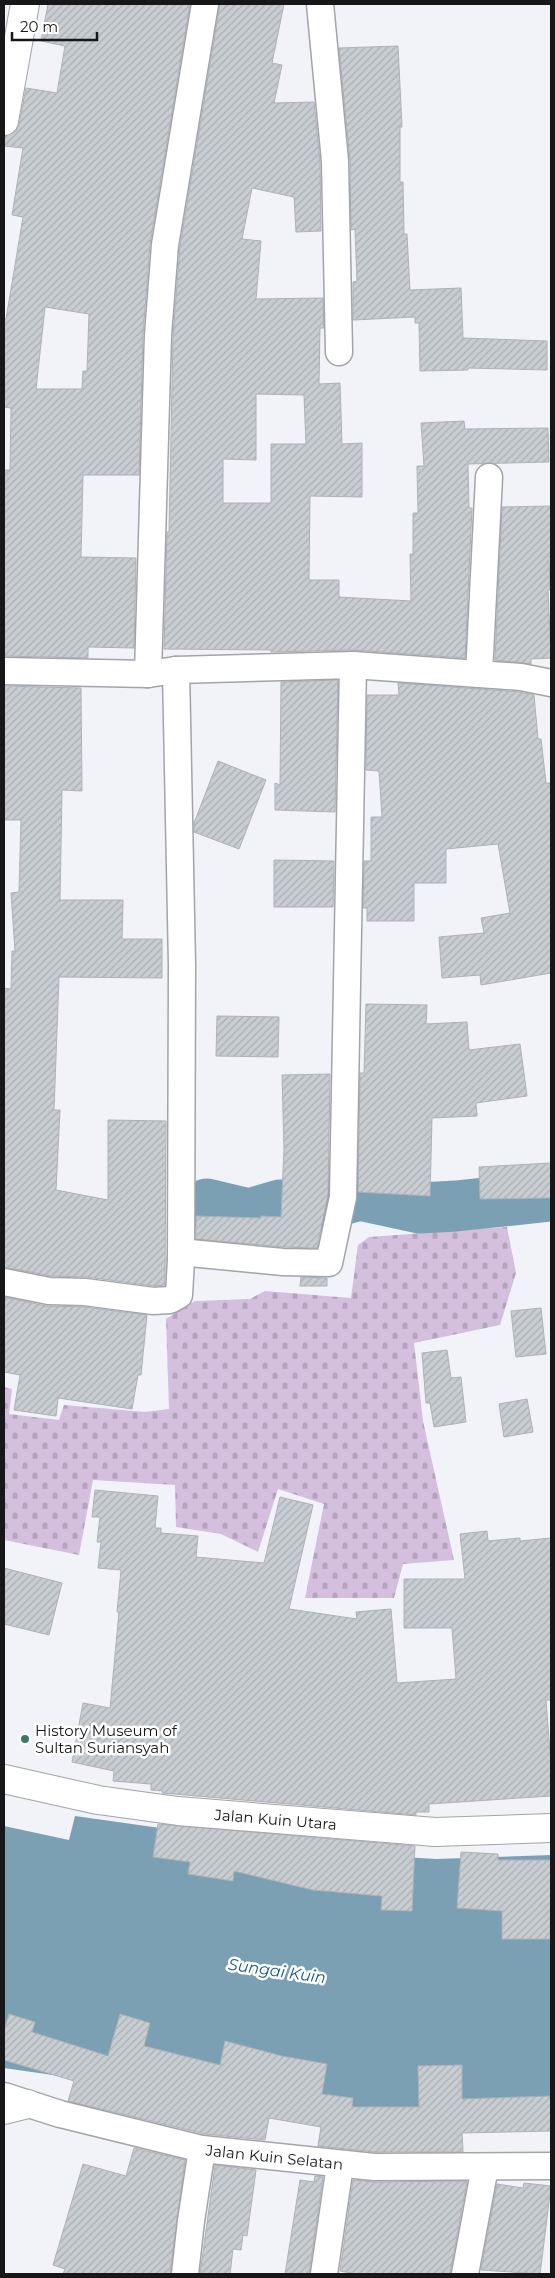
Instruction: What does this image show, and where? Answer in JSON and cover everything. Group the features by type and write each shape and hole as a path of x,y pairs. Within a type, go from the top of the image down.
{"street":[{"path":"4,121 25,4"},
{"path":"148,674 158,336 165,245 205,4"},
{"path":"320,4 335,161 339,352"},
{"path":"479,674 489,477"},
{"path":"4,671 148,674 176,670 353,665 521,677 550,690"},
{"path":"182,1259 190,1254 326,1264 329,1263 332,1257 343,1197 353,665"},
{"path":"4,1282 49,1291 85,1292 153,1301 170,1300 179,1295 182,1259 182,964 176,670"},
{"name":"Jalan Kuin Utara","path":"4,1779 98,1800 178,1811 435,1832 551,1828"},
{"name":"Jalan Kuin Selatan","path":"12,2103 202,2149 340,2165 551,2166"},
{"path":"185,2274 202,2149"},
{"path":"324,2274 340,2165"},
{"path":"465,2274 485,2167"}],"green space":[{"path":"507,1227 516,1273 500,1325 414,1343 423,1421 454,1560 403,1564 394,1598 305,1598 324,1504 278,1489 258,1552 221,1534 176,1527 175,1485 93,1480 79,1555 4,1540 4,1387 12,1389 9,1414 59,1420 64,1405 145,1412 169,1409 166,1319 195,1301 250,1299 265,1291 351,1298 358,1245 369,1237"}],"water":[{"name":"Sungai Kuin","path":"75,1816 337,1853 436,1859 551,1855 551,2130 192,2095 4,2068 4,1826 69,1840"}],"building":[{"path":"48,4 190,4 150,244 143,334 139,475 83,475 81,557 136,558 134,648 88,647 88,658 4,656 4,470 10,470 11,408 4,407 4,318 6,319 23,217 12,215 23,148 4,146 4,136 16,131 26,88 57,93 65,46 41,41","holes":["45,307 89,314 87,371 83,371 82,389 36,389"]},
{"path":"220,4 284,4 272,63 282,65 274,103 314,102 320,162 321,231 296,232 294,197 252,188 242,239 261,241 256,299 323,298 324,328 320,328 319,384 340,383 342,444 362,443 362,497 310,496 309,580 339,580 339,597 411,601 410,554 413,554 413,513 418,513 417,466 424,466 421,423 464,421 465,429 548,428 549,462 468,464 469,508 472,508 465,658 354,650 271,652 271,650 164,649 167,532 169,532 173,336 180,247","holes":["256,394 304,395 306,444 271,444 271,503 223,503 223,459 256,460"]},
{"path":"398,46 402,127 400,127 400,182 403,182 404,234 407,234 410,290 461,288 463,338 547,341 547,370 468,368 468,370 420,371 419,323 415,323 415,317 353,320 353,282 357,281 355,229 351,230 350,160 339,48"},
{"path":"551,506 550,590 548,590 551,658 531,659 531,664 495,660 502,507"},
{"path":"338,680 335,812 275,810 275,783 280,785 281,682"},
{"path":"398,683 519,692 534,695 538,739 541,739 546,783 550,783 551,798 551,973 481,985 480,975 442,978 439,937 484,933 481,918 510,913 498,844 446,849 446,883 414,883 414,921 367,921 367,908 363,908 364,861 371,861 371,817 382,817 379,771 366,770 367,695 399,695"},
{"path":"4,686 81,688 82,791 62,790 60,900 123,900 122,939 162,939 162,978 59,977 54,1110 60,1110 56,1190 108,1200 108,1120 166,1121 165,1285 154,1286 87,1277 51,1276 4,1267 4,988 11,989 12,951 15,951 11,893 19,892 21,820 4,820"},
{"path":"218,761 266,780 239,849 194,832 194,823"},
{"path":"274,860 334,861 333,907 274,907"},
{"path":"366,1004 427,1005 426,1024 467,1022 469,1050 520,1044 527,1096 476,1103 477,1116 432,1118 430,1196 358,1192 360,1073 364,1073"},
{"path":"217,1016 279,1017 278,1057 216,1056"},
{"path":"330,1074 328,1195 317,1248 196,1239 196,1216 281,1217 284,1149 282,1075"},
{"path":"551,1163 551,1198 480,1199 479,1167"},
{"path":"301,1277 327,1278 327,1286 300,1286"},
{"path":"4,1297 46,1306 84,1307 147,1315 141,1375 138,1375 132,1409 58,1398 56,1416 14,1410 20,1375 4,1372"},
{"path":"541,1308 546,1354 516,1357 511,1311"},
{"path":"447,1350 451,1378 461,1377 466,1422 434,1427 430,1403 426,1403 422,1353"},
{"path":"527,1399 533,1432 504,1437 499,1404"},
{"path":"95,1490 158,1496 155,1528 161,1528 161,1533 198,1536 196,1557 264,1563 280,1497 313,1505 289,1609 357,1619 356,1612 391,1609 397,1683 456,1679 452,1628 404,1628 404,1579 465,1579 460,1534 487,1531 488,1541 520,1538 520,1541 551,1538 551,1700 546,1700 551,1765 551,1796 429,1804 429,1812 416,1812 416,1815 162,1793 163,1791 151,1790 151,1784 113,1781 114,1771 72,1762 83,1703 110,1708 119,1612 117,1612 121,1570 98,1568 101,1542 97,1542 100,1517 92,1517"},
{"path":"4,1568 62,1583 49,1635 4,1624"},
{"path":"158,1824 415,1846 412,1911 381,1910 382,1896 313,1890 234,1871 233,1881 188,1874 190,1862 153,1857"},
{"path":"461,1852 498,1854 498,1860 551,1860 550,1939 502,1939 502,1911 457,1908"},
{"path":"9,2014 35,2022 32,2032 108,2056 120,2014 150,2023 144,2046 220,2065 225,2041 282,2056 327,2064 322,2094 353,2098 352,2107 419,2107 418,2066 462,2065 462,2099 551,2096 551,2131 462,2133 463,2152 375,2152 318,2146 321,2127 269,2118 265,2140 205,2134 68,2101 74,2081 4,2060 4,2030"},
{"path":"134,2148 185,2160 170,2274 63,2274 65,2269 53,2265 83,2164 126,2176"},
{"path":"215,2165 256,2170 247,2236 243,2235 241,2250 233,2249 230,2274 200,2274"},
{"path":"315,2176 323,2177 309,2274 285,2274 300,2180 314,2182"},
{"path":"353,2180 374,2182 467,2181 450,2274 356,2274 340,2271"},
{"path":"524,2183 551,2186 540,2274 481,2270 497,2184 523,2188"}],"waterway":[{"path":"207,1204 249,1214 280,1205 326,1204 360,1195 420,1208 551,1196"}],"place":[{"name":"History Museum of Sultan Suriansyah","path":"25,1739"}]}
